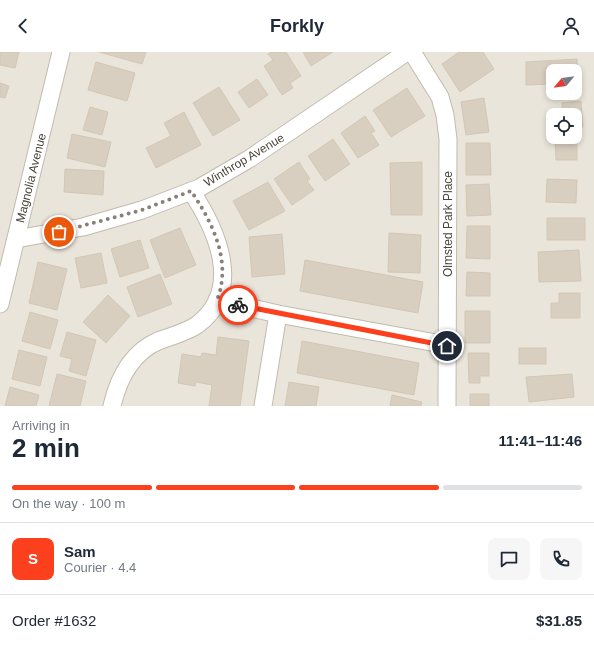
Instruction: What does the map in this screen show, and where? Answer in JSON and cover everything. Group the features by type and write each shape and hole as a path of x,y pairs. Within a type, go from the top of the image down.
{"street":[{"name":"Magnolia Avenue","path":"0,304 61,52"},
{"name":"Winthrop Avenue","path":"16,239 82,227 142,210 191,191 250,159 407,52"},
{"name":"Olmsted Park Place","path":"412,52 440,97 445,115 448,139 447,406"},
{"path":"112,406 118,384 124,372 136,356 158,341 186,332 197,324 208,314 217,300 222,287 224,272 222,257 212,229 201,206 191,191"},
{"path":"217,300 278,314 447,346"},
{"path":"263,406 278,314"}],"shaded area":[{"path":"0,52 594,52 594,406 0,406"}],"building":[{"path":"0,52 19,52 15,68 0,65"},
{"path":"99,52 146,52 142,64"},
{"path":"271,52 286,52 301,76 290,83 293,88 282,95 264,66 273,60 268,54"},
{"path":"303,52 333,52 311,66"},
{"path":"459,52 483,52 494,69 460,92 442,64"},
{"path":"577,59 577,64 546,64 546,84 526,85 526,62"},
{"path":"96,62 135,73 127,101 88,90"},
{"path":"257,79 268,95 249,108 238,92"},
{"path":"0,83 9,86 5,98 0,97"},
{"path":"219,87 240,120 213,136 193,103"},
{"path":"407,88 425,116 391,137 373,110"},
{"path":"484,98 489,132 466,135 461,102"},
{"path":"581,101 582,108 562,108 562,103"},
{"path":"90,107 108,112 102,135 83,130"},
{"path":"184,112 201,145 156,168 146,148 171,136 164,123"},
{"path":"365,116 375,131 371,133 379,145 358,158 341,133"},
{"path":"72,134 111,142 105,167 67,158"},
{"path":"333,139 350,164 325,181 308,156"},
{"path":"466,143 490,143 491,175 466,175"},
{"path":"555,144 577,144 577,160 556,160"},
{"path":"299,162 310,179 307,181 314,190 292,205 274,179"},
{"path":"422,162 422,215 391,215 390,163"},
{"path":"65,169 104,171 103,195 64,192"},
{"path":"547,179 577,180 576,203 546,202"},
{"path":"268,182 285,211 249,230 233,201"},
{"path":"489,184 491,215 467,216 466,185"},
{"path":"547,218 585,218 585,240 547,240"},
{"path":"467,226 490,226 490,259 466,258"},
{"path":"180,228 196,265 165,278 150,240"},
{"path":"389,233 421,235 420,273 388,272"},
{"path":"282,234 285,274 252,277 249,237"},
{"path":"140,240 149,268 120,277 111,249"},
{"path":"579,250 581,281 539,282 538,252"},
{"path":"101,253 107,283 81,288 75,258"},
{"path":"305,260 423,282 418,313 300,291"},
{"path":"38,262 67,269 57,310 29,303"},
{"path":"467,272 490,273 490,296 466,296"},
{"path":"160,274 172,304 138,317 127,287"},
{"path":"559,293 580,293 580,318 551,318 551,303 559,303"},
{"path":"108,295 130,316 106,343 83,322"},
{"path":"465,311 490,311 490,343 465,343"},
{"path":"30,312 58,320 50,349 22,341"},
{"path":"67,332 96,340 86,376 69,371 72,359 60,356"},
{"path":"218,337 249,341 240,406 209,406 212,385 196,382 195,386 178,383 182,354 201,357 202,353 216,355"},
{"path":"302,341 419,363 414,395 297,373"},
{"path":"519,348 546,348 546,364 519,364"},
{"path":"19,350 47,357 40,386 12,379"},
{"path":"468,353 489,353 489,376 480,376 480,383 469,383"},
{"path":"57,374 86,381 80,406 49,406"},
{"path":"572,374 574,397 529,402 526,377"},
{"path":"289,382 319,387 316,406 285,406"},
{"path":"10,387 39,395 36,406 5,406"},
{"path":"470,394 489,394 489,406 470,406"},
{"path":"392,395 422,402 421,406 390,406"}],"way so far":[{"path":"59,232 142,210 191,191 201,206 212,229 222,257 224,272 222,287 217,300 238,305"}],"route":[{"path":"238,305 447,346"}]}
